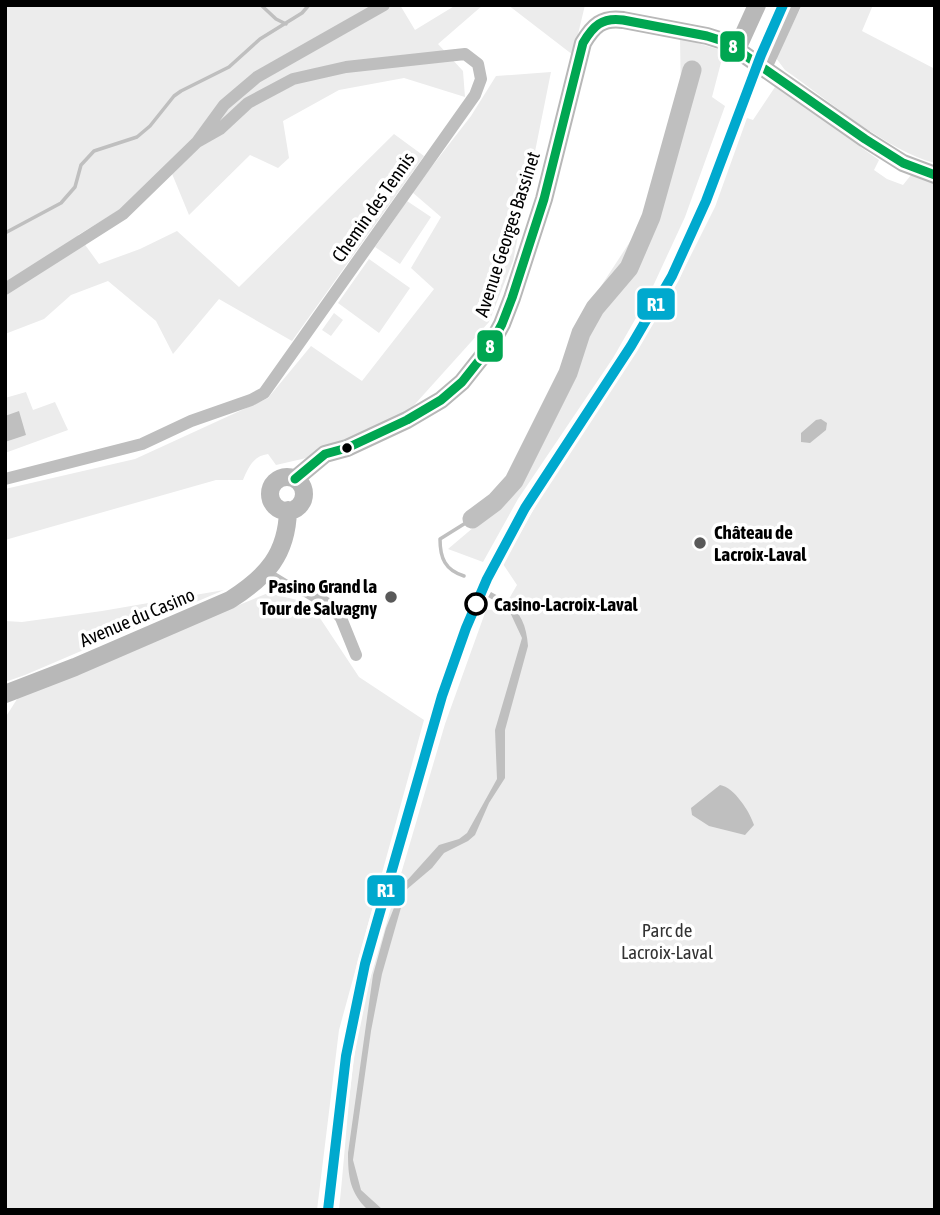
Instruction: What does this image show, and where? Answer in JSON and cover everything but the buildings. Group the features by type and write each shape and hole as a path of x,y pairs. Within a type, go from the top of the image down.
{"street":[{"path":"5,289 123,214 197,142 224,105 257,76 384,5"},
{"path":"731,45 750,5"},
{"path":"731,45 757,5"},
{"path":"766,68 795,5"},
{"path":"610,12 707,36 731,45 875,145 904,163 935,174"},
{"name":"Avenue Georges Bassinet","path":"298,483 325,454 347,448 426,410 462,382 476,366 498,332 512,298 544,199 583,43 590,30 610,12"},
{"name":"Chemin des Tennis","path":"5,479 142,443 266,392 475,95 481,79 478,64 465,54 446,55 346,67 293,79 248,103 220,129 197,142"},
{"path":"285,477 298,483 303,494 301,502 282,508 270,498 273,484 285,477"},
{"path":"282,508 269,567 288,587 306,592 331,606 341,618 356,655"},
{"name":"Avenue du Casino","path":"5,694 230,600 253,585 269,567"}],"green space":[{"path":"5,5 400,5 415,30 456,5 483,5 438,44 463,71 465,97 404,78 339,90 283,121 289,158 278,168 250,155 189,215 168,164 121,209 78,235 99,264 140,249 177,231 239,287 394,134 424,156 292,341 219,299 173,354 156,321 108,281 71,295 44,319 5,334"},
{"path":"508,5 585,5 573,55"},
{"path":"802,5 873,5 862,31 935,69 935,163 898,148 878,136 785,70 776,58"},
{"path":"680,38 724,51 712,97 725,106 685,217 648,297 613,358 518,499 483,562 448,549 513,494 575,367 590,303 650,211 681,97"},
{"path":"551,72 513,261 489,322 407,413 315,456 276,465 268,454 258,457 243,480 216,480 5,540 5,489 135,459 268,398 311,346 362,381 434,289 411,268 441,217 412,192 471,116 496,76"},
{"name":"Parc de Lacroix-Laval","path":"775,87 879,160 874,170 887,179 903,185 911,175 935,182 935,1210 339,1210 352,1074 366,993 445,724 486,610 503,609 517,585 503,564 548,484 675,287 715,207 747,118 753,120"},
{"path":"407,201 431,217 400,264 375,247"},
{"path":"369,259 410,288 379,333 338,303"},
{"path":"334,313 343,320 331,336 322,330"},
{"path":"26,392 33,410 55,402 68,430 5,453 5,398"},
{"path":"224,590 5,682 5,621 22,622 102,611"},
{"path":"268,593 310,603 359,677 424,720 339,1030 317,1210 5,1210 5,718 19,696"}],"shaded area":[{"path":"19,411 26,435 5,442 5,416"},
{"path":"821,419 827,423 826,430 810,443 801,442 801,433"},
{"path":"491,592 518,613 525,627 528,646 505,730 505,778 489,803 475,835 444,853 432,868 406,890 382,974 353,1160 361,1190 383,1210 368,1210 351,1184 348,1153 373,975 386,928 403,885 439,845 459,839 467,833 497,779 495,730 522,638 508,608 488,597"},
{"path":"720,785 736,795 749,814 754,825 745,835 709,826 692,815 691,808"}],"waterway":[{"path":"261,5 286,24"},
{"path":"5,233 61,203 75,187 81,165 94,151 137,137 150,126 174,96 229,67 260,39 302,13 309,5"},
{"path":"472,519 495,502 514,481 568,373 581,333 595,308 629,268 651,217 692,70"},
{"path":"464,576 448,567 441,552 440,539 472,519"}],"transit line":[{"name":"R1","path":"328,1210 346,1056 365,964 442,696 466,628 487,579 525,508 631,346 672,276 706,201 761,55 783,5"},
{"name":"8","path":"295,479 325,454 347,448 407,420 441,400 462,382 489,348 512,298 544,199 583,43 595,27 604,21 623,20 726,42 865,139 903,163 935,175"}],"place":[{"name":"Château de Lacroix-Laval","path":"700,543"},
{"name":"Pasino Grand la Tour de Salvagny","path":"391,597"},
{"name":"Casino-Lacroix-Laval","path":"476,604"}]}
